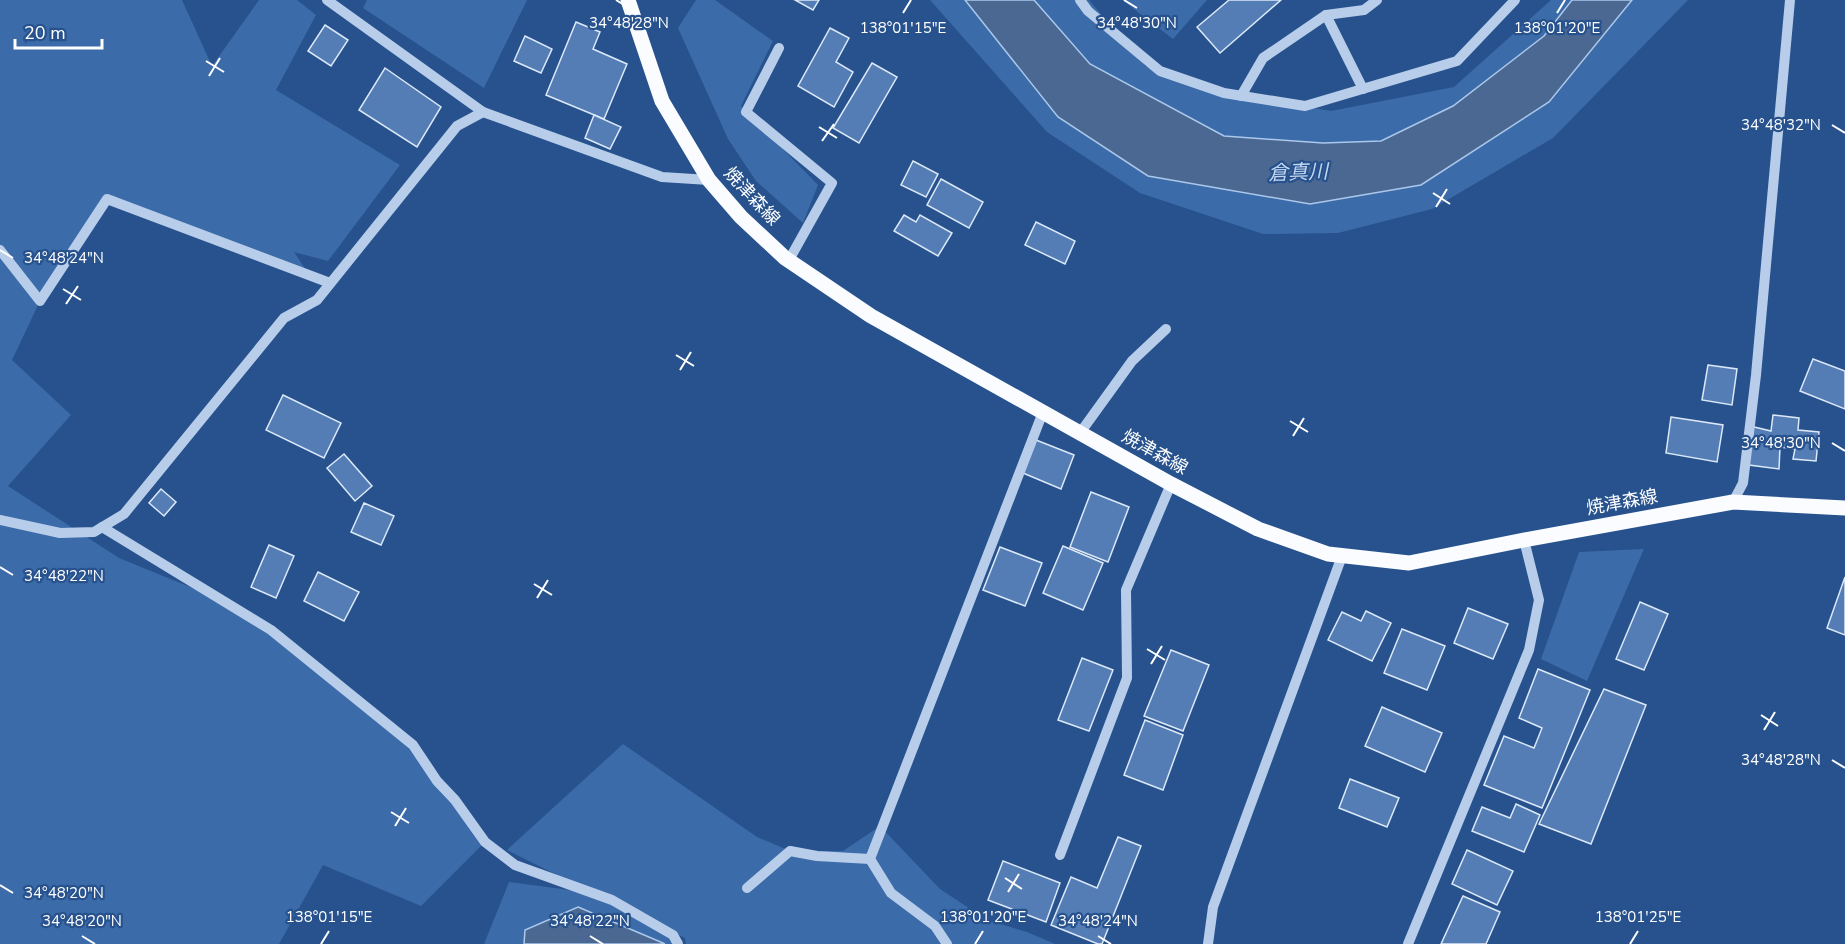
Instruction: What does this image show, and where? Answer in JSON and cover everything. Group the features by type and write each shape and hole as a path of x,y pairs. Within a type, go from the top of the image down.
{"main road":[{"name":"焼津森線","path":"628,0 662,101 709,180 741,217 789,260 871,316 1171,484 1258,529 1328,554 1409,563 1733,502 1845,508"}],"street":[{"path":"327,0 483,112 662,177 709,180"},
{"path":"1080,0 1088,11 1160,71 1224,93 1305,106 1457,61 1515,0"},
{"path":"1088,11 1096,0"},
{"path":"1241,96 1263,58 1326,15 1364,10 1377,0"},
{"path":"1733,502 1743,483 1756,375 1790,0"},
{"path":"1326,15 1363,89"},
{"path":"779,48 746,112 832,183 789,260"},
{"path":"0,520 60,533 94,532 124,514 284,318 317,300 456,126 483,112"},
{"path":"0,250 40,301 107,200 330,283"},
{"path":"1080,433 1132,361 1166,329"},
{"path":"870,859 1043,412"},
{"path":"1060,855 1127,678 1126,590 1171,484"},
{"path":"102,527 271,630 413,745 436,781 455,800 485,842 515,865 612,900 673,935 678,944"},
{"path":"1408,944 1529,650 1539,600 1524,540"},
{"path":"1208,944 1213,907 1342,556"},
{"path":"747,888 790,851 817,856 870,859"},
{"path":"870,859 891,892 935,926 947,944"}],"shaded area":[{"path":"0,0 182,0 212,66 259,0 297,0 316,15 276,90 400,165 328,261 294,252 310,276 107,200 40,301 12,360 71,415 8,486 119,558 195,589 271,630 413,745 485,842 421,906 323,865 279,944 0,944"},
{"path":"367,0 527,0 484,88 363,8"},
{"path":"696,0 715,0 773,41 741,106 818,185 803,223 756,181 728,139 678,28"},
{"path":"930,0 1089,0 1145,66 1224,93 1331,111 1454,87 1551,0 1688,0 1553,138 1432,209 1338,233 1263,234 1140,193 1047,132"},
{"path":"1122,0 1207,0 1173,39"},
{"path":"1644,549 1587,681 1541,659 1579,552"},
{"path":"623,744 757,837 790,851 843,851 880,826 940,889 987,920 1027,932 1055,944 686,944 685,938 613,903 678,944 484,944 509,882 593,893 507,850"}],"water":[{"name":"倉真川","path":"965,0 1034,0 1090,64 1224,136 1323,143 1381,141 1453,106 1544,36 1572,0 1632,0 1549,102 1421,185 1310,204 1148,176 1058,117"},
{"path":"578,907 665,944 524,944 525,930"}],"building":[{"path":"795,0 819,0 813,10"},
{"path":"1229,0 1281,0 1220,53 1197,27"},
{"path":"576,22 600,32 593,49 627,64 604,119 546,95"},
{"path":"325,25 348,40 331,66 308,51"},
{"path":"830,28 849,38 836,62 853,72 834,107 798,86"},
{"path":"525,36 552,49 541,73 514,61"},
{"path":"872,63 897,77 859,143 833,128"},
{"path":"385,68 441,107 417,147 359,110"},
{"path":"594,115 621,127 610,149 585,138"},
{"path":"913,161 938,174 926,197 901,185"},
{"path":"941,179 983,202 969,228 927,205"},
{"path":"904,215 916,222 920,215 952,233 938,256 894,231"},
{"path":"1036,222 1075,241 1065,264 1025,245"},
{"path":"1813,359 1845,371 1845,409 1800,391"},
{"path":"1708,365 1737,369 1732,405 1702,400"},
{"path":"283,395 341,423 324,458 266,430"},
{"path":"1773,415 1799,418 1798,430 1819,432 1816,461 1793,459 1795,449 1780,447 1779,469 1749,465 1750,426 1771,431"},
{"path":"1671,417 1723,425 1717,462 1666,453"},
{"path":"1036,440 1074,455 1061,489 1023,473"},
{"path":"344,454 372,486 355,501 327,468"},
{"path":"161,489 176,502 164,516 149,503"},
{"path":"1091,492 1129,507 1108,562 1070,547"},
{"path":"364,503 394,516 381,545 351,532"},
{"path":"269,545 294,556 276,598 251,587"},
{"path":"1063,546 1103,563 1083,610 1043,593"},
{"path":"1000,547 1042,563 1025,606 983,590"},
{"path":"318,572 359,592 344,621 304,601"},
{"path":"1845,577 1845,635 1827,628"},
{"path":"1640,602 1668,614 1644,670 1616,659"},
{"path":"1468,608 1508,624 1493,659 1454,643"},
{"path":"1366,611 1391,623 1372,661 1328,640 1342,612 1361,621"},
{"path":"1402,629 1445,646 1427,690 1384,673"},
{"path":"1171,650 1209,665 1183,731 1144,716"},
{"path":"1082,658 1113,670 1089,731 1058,720"},
{"path":"1538,669 1590,690 1542,808 1484,785 1504,736 1534,748 1542,728 1519,718"},
{"path":"1604,689 1646,705 1591,844 1539,824"},
{"path":"1382,707 1442,733 1425,772 1365,746"},
{"path":"1145,720 1183,735 1163,790 1124,775"},
{"path":"1350,779 1399,798 1387,827 1339,808"},
{"path":"1516,804 1540,815 1524,852 1472,831 1482,807 1510,818"},
{"path":"1118,837 1141,846 1102,944 1051,925 1071,877 1097,888"},
{"path":"1467,850 1513,871 1497,905 1452,884"},
{"path":"1003,861 1060,883 1046,922 988,900"},
{"path":"1463,896 1500,912 1486,944 1441,944"}]}
